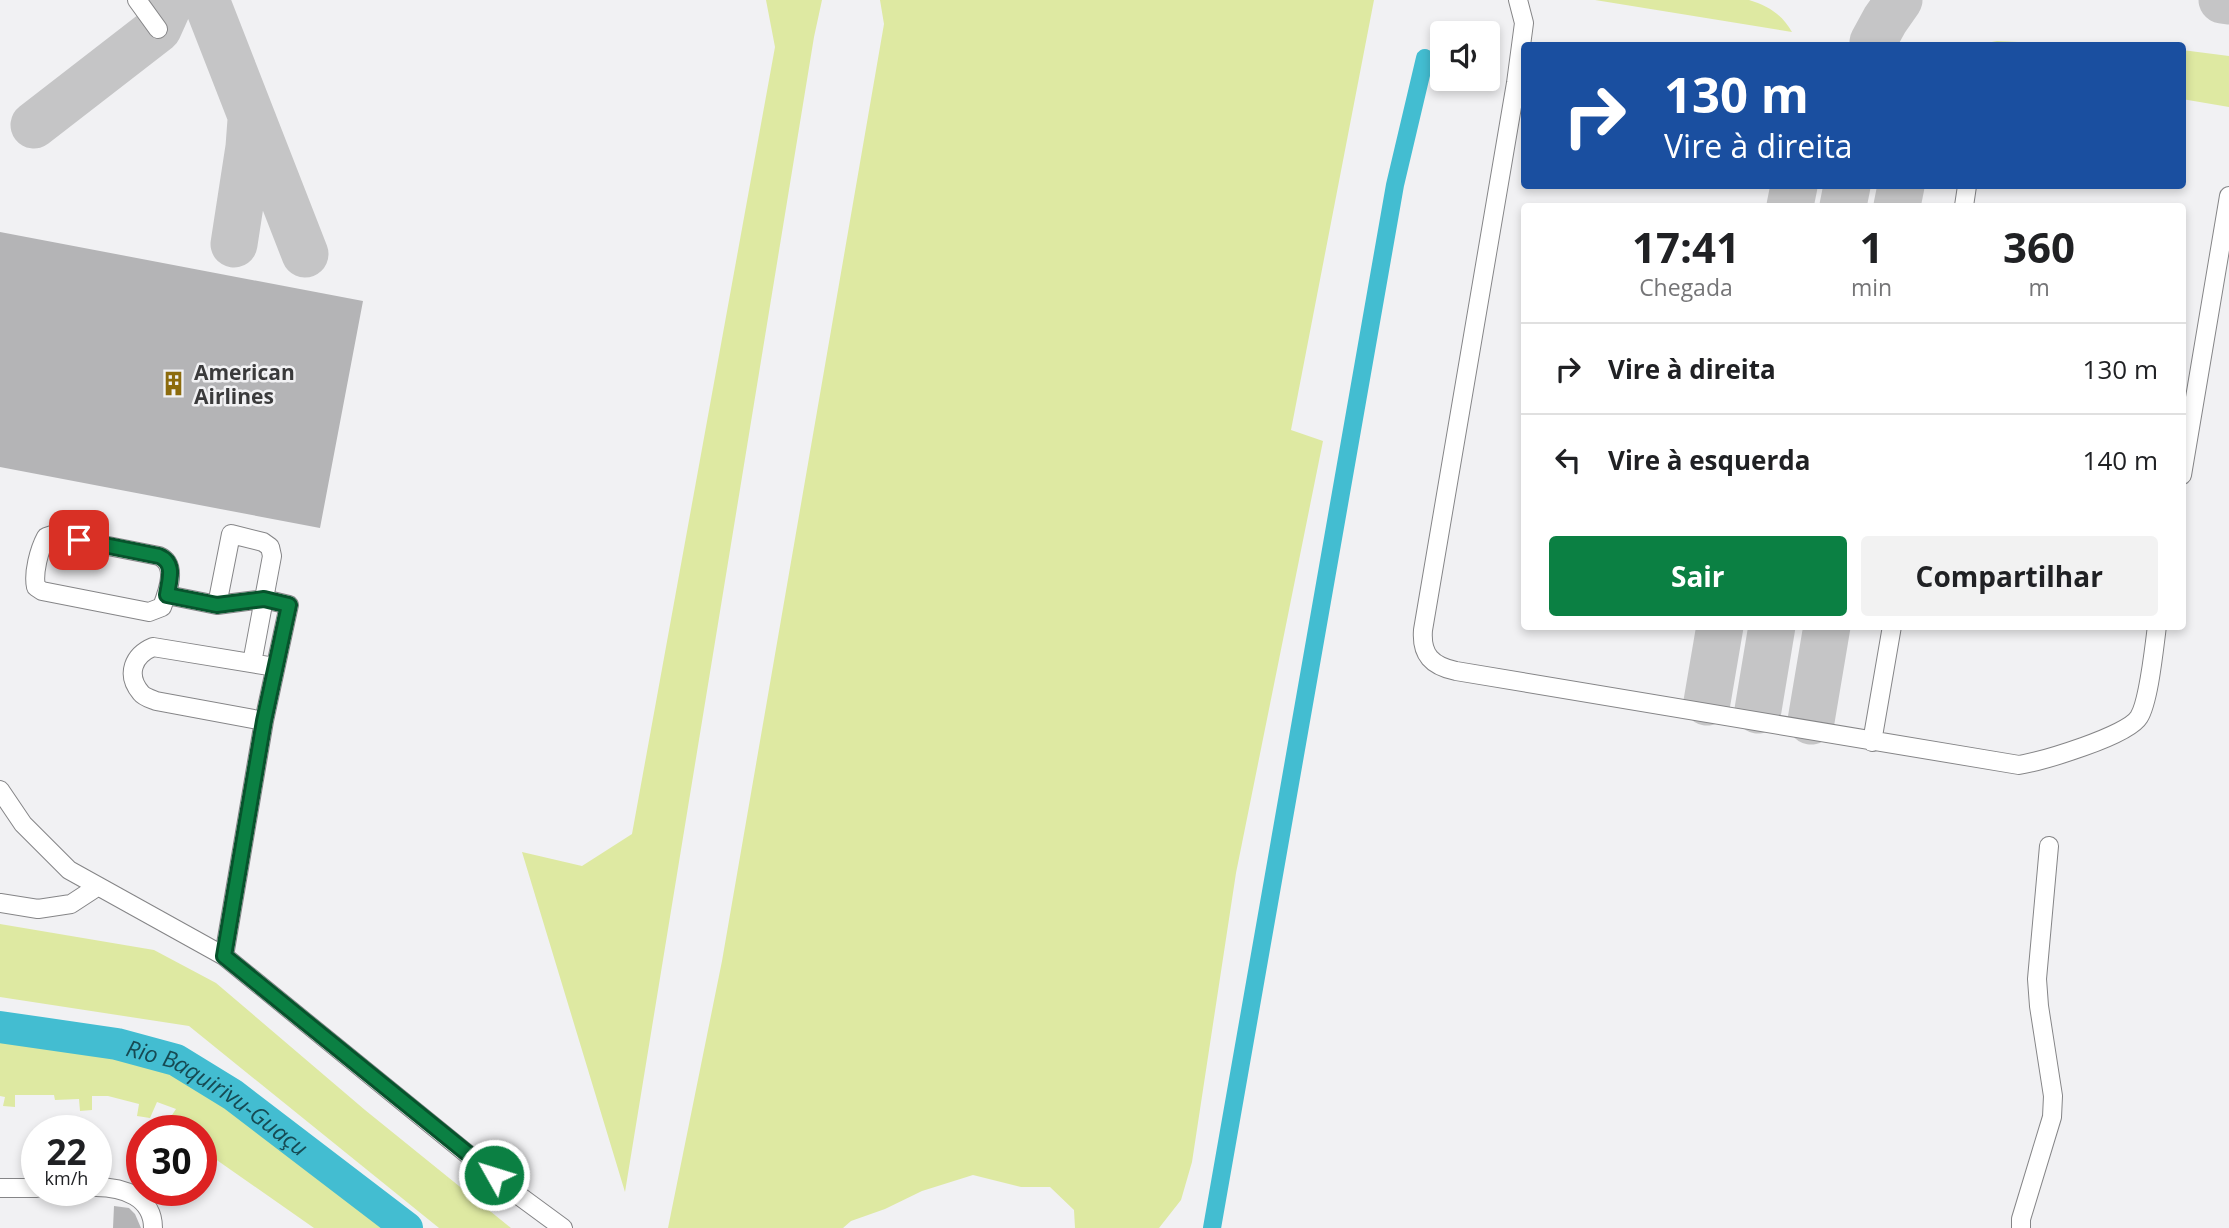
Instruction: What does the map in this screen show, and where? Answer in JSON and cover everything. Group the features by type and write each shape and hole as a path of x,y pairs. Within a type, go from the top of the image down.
{"street":[{"path":"137,0 158,29"},
{"path":"1518,0 1524,23 1521,42"},
{"path":"1521,46 1423,629 1422,642 1425,652 1433,662 1456,671 2019,765 2038,762 2099,740 2129,728 2138,720 2144,706 2156,630"},
{"path":"2186,451 2229,196"},
{"path":"217,605 231,534 264,542 270,547 272,556 252,663"},
{"path":"52,535 159,556 166,559 170,566 167,595 162,607 149,611 42,591 36,587 34,579 42,543 46,537 52,535"},
{"path":"167,595 217,605 264,599 289,605 264,721 224,956"},
{"path":"1872,742 1891,630"},
{"path":"264,721 156,701 142,694 134,680 133,665 140,652 153,646 275,667"},
{"path":"0,790 23,824 69,870 224,956 514,1192 563,1228"},
{"path":"2021,1228 2021,1219 2052,1117 2053,1097 2037,979 2049,846"},
{"path":"0,903 38,909 71,904 97,887"},
{"path":"0,1188 21,1188"},
{"path":"112,1189 137,1196 147,1206 153,1219 153,1228"}],"green space":[{"path":"766,0 822,0 625,1192 522,852 582,866 632,834 775,47"},
{"path":"880,0 1374,0 1291,430 1323,441 1236,873 1192,1162 1181,1200 1159,1228 1075,1228 1074,1210 1050,1187 1021,1187 973,1175 922,1191 885,1209 851,1221 843,1228 668,1228 722,961 884,24"},
{"path":"1595,0 1749,0 1774,12 1792,32"},
{"path":"2186,51 2229,56 2229,107 2186,100"},
{"path":"0,924 154,950 216,983 365,1110 511,1228 439,1228 189,1026 0,997"},
{"path":"0,1035 27,1037 107,1052 216,1090 318,1166 390,1228 314,1228 217,1160 217,1115 172,1115 176,1109 157,1102 151,1115 137,1115 139,1104 108,1096 92,1096 92,1110 80,1111 79,1099 55,1100 54,1095 15,1095 15,1107 3,1106 5,1097 0,1096"}],"building":[{"name":"American Airlines","path":"0,232 363,301 320,528 0,467"},
{"path":"114,1206 129,1208 141,1228 113,1228"}],"waterway":[{"path":"1212,1228 1395,185 1425,58"},
{"name":"Rio Baquirivu-Guaçu","path":"0,1027 117,1044 176,1060 233,1095 407,1228"}],"taxiway":[{"path":"34,125 158,29 171,0"},
{"path":"206,0 305,254"},
{"path":"1873,42 1899,0"},
{"path":"2222,0 2229,1"},
{"path":"234,244 251,120"},
{"path":"1791,203 1793,189"},
{"path":"1844,203 1846,189"},
{"path":"1898,203 1900,189"},
{"path":"1707,702 1719,630"},
{"path":"1758,710 1771,630"},
{"path":"1811,721 1826,630"}],"place":[{"name":"American Airlines","path":"174,384"}],"route":[{"path":"79,540 166,559 170,566 167,595 217,605 264,599 289,605 264,721 224,956 494,1175"}]}
